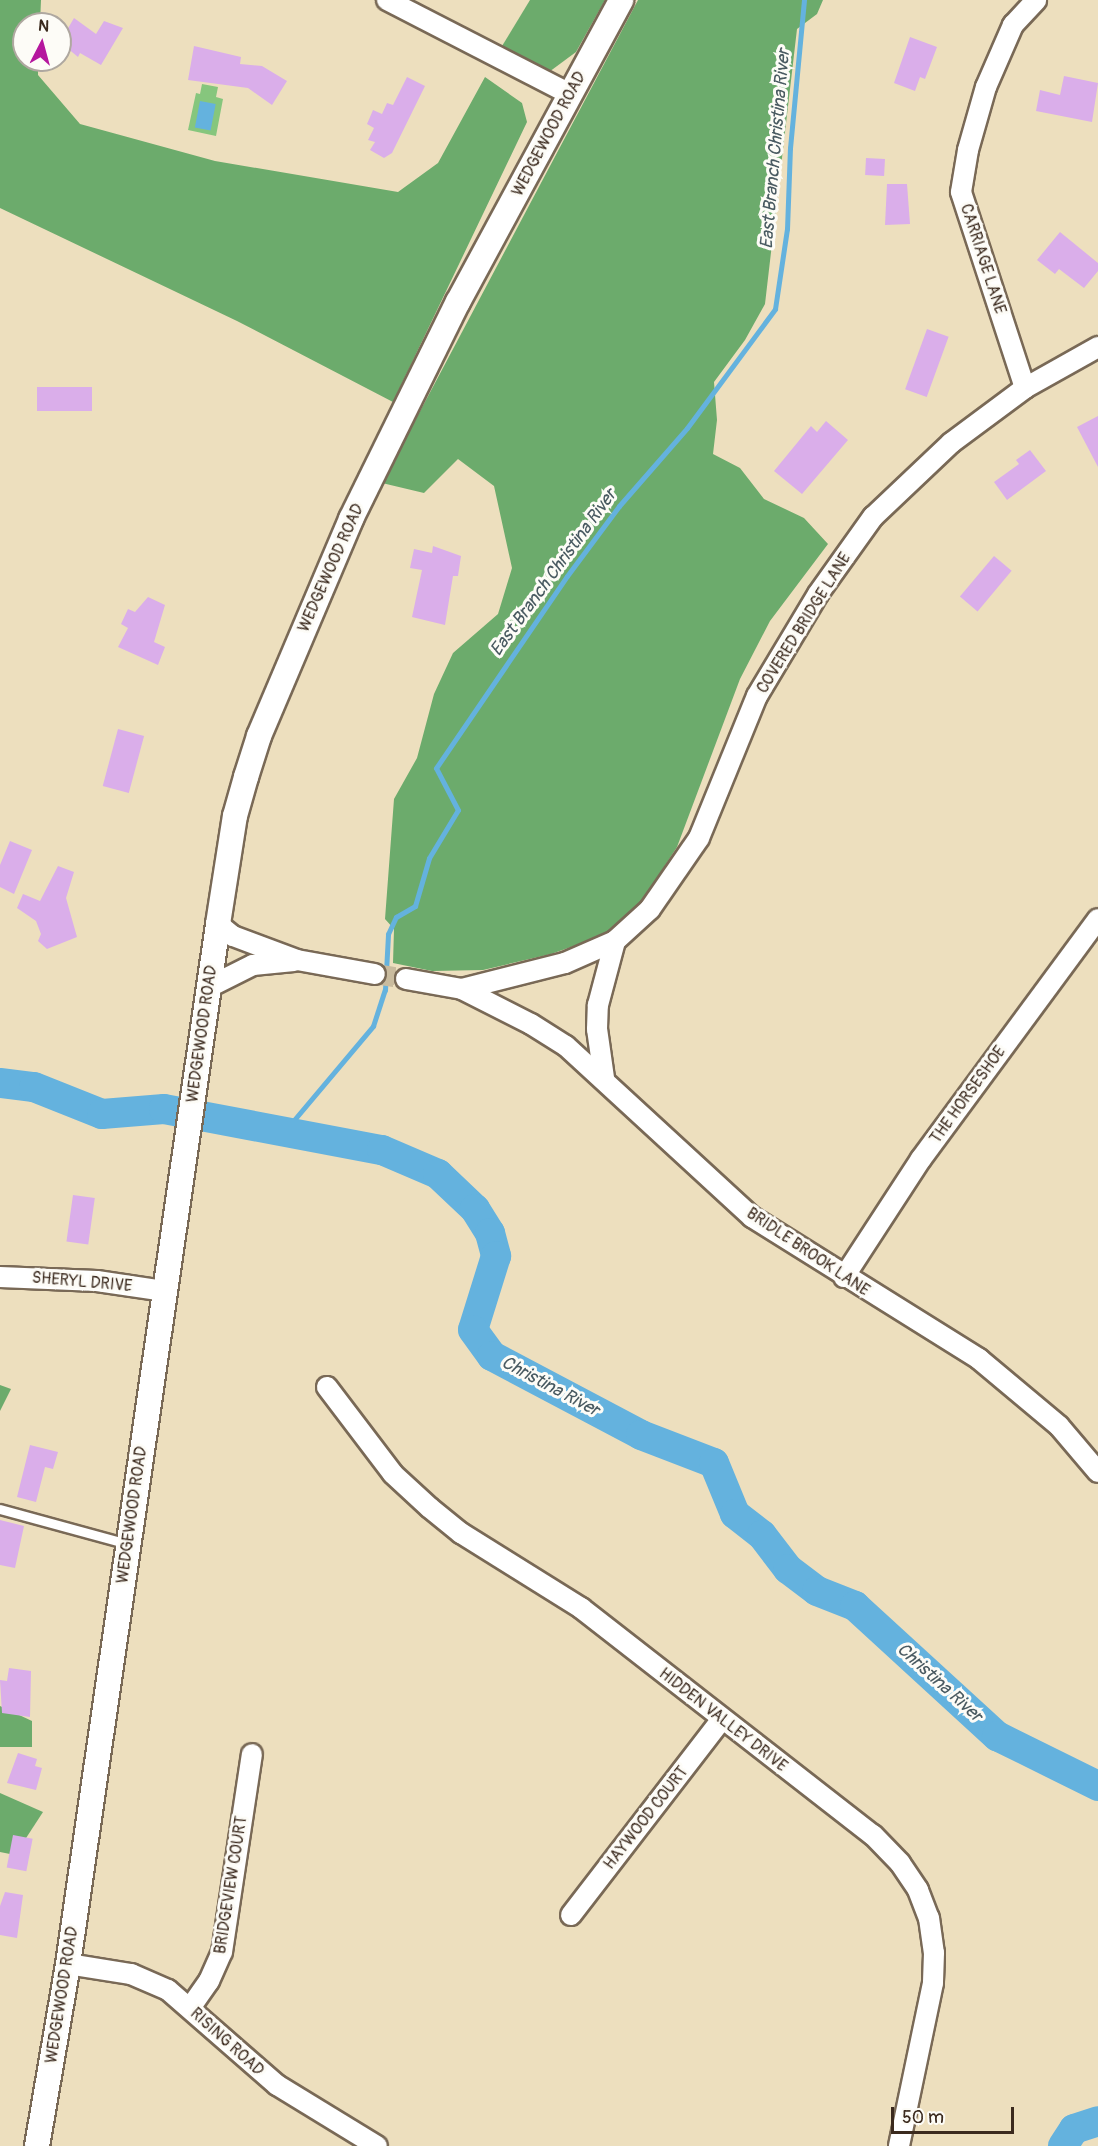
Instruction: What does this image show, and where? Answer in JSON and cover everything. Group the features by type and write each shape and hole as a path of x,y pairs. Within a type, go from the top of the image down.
{"street":[{"path":"387,0 570,94"},
{"name":"WEDGEWOOD ROAD","path":"38,2146 68,1964 190,1114 238,806 259,736 351,519 458,302 621,0"},
{"name":"CARRIAGE LANE","path":"1025,388 961,192 968,150 986,87 1013,25 1036,0"},
{"name":"COVERED BRIDGE LANE","path":"406,979 462,989 565,963 615,941 650,909 699,838 757,696 818,594 873,517 951,443 1025,388 1098,346"},
{"name":"THE HORSESHOE","path":"844,1277 921,1159 1098,919"},
{"path":"218,924 233,936 297,960 375,974"},
{"path":"604,1078 597,1029 598,1005 615,941"},
{"path":"209,987 253,965 297,960"},
{"name":"BRIDLE BROOK LANE","path":"462,989 531,1024 604,1078 752,1217 844,1277 979,1359 1059,1426 1098,1472"},
{"name":"SHERYL DRIVE","path":"0,1277 97,1281 165,1291"},
{"name":"HIDDEN VALLEY DRIVE","path":"327,1387 393,1474 430,1508 461,1533 581,1608 721,1720 873,1835 900,1863 918,1890 929,1918 934,1953 933,1983 899,2146"},
{"name":"HAYWOOD COURT","path":"572,1915 721,1720"},
{"name":"BRIDGEVIEW COURT","path":"190,2008 209,1982 222,1952 252,1754"},
{"name":"RISING ROAD","path":"68,1964 150,1980 190,2008 277,2085 377,2146"}],"lane":[{"path":"0,1509 128,1544"}],"green space":[{"path":"0,0 41,0 40,12 12,12 12,72 38,72 38,75 80,124 215,161 398,192 438,163 485,77 522,103 527,122 393,402 237,321 0,208"},
{"path":"530,0 605,0 576,52 549,72 499,51"},
{"path":"638,0 823,0 817,14 797,29 765,304 745,340 714,382 717,420 713,454 740,468 764,499 804,518 828,544 770,621 740,679 677,847 642,901 605,935 551,954 483,970 432,971 393,963 394,929 385,919 394,799 417,758 434,694 453,653 498,614 512,568 494,486 458,459 424,493 382,483"},
{"path":"202,84 218,87 216,97 223,99 216,136 188,130 196,93 200,94"},
{"path":"0,1385 11,1389 0,1411"},
{"path":"0,1706 32,1721 32,1747 0,1747"},
{"path":"0,1793 43,1812 15,1855 0,1852"}],"water":[{"path":"200,101 216,104 211,131 195,128"}],"building":[{"path":"74,18 96,34 104,21 123,28 101,65 80,53 78,57 72,52"},
{"path":"910,37 937,47 925,79 920,77 915,91 894,83"},
{"path":"194,46 241,57 240,64 262,66 287,81 272,105 248,88 188,80"},
{"path":"1064,76 1098,83 1092,122 1036,111 1040,90 1060,95"},
{"path":"407,77 425,86 392,153 384,158 370,150 375,142 368,140 374,128 367,124 373,110 382,114 387,103 393,105"},
{"path":"866,158 885,159 884,176 865,175"},
{"path":"887,184 907,184 910,224 885,225"},
{"path":"1060,232 1098,263 1098,271 1084,288 1059,269 1055,274 1037,260"},
{"path":"927,329 949,337 927,397 905,389"},
{"path":"37,387 92,387 92,411 37,411"},
{"path":"1098,416 1098,467 1077,427"},
{"path":"826,421 848,440 802,494 774,471 811,426 817,432"},
{"path":"1030,450 1046,471 1007,500 994,482 1019,464 1016,460"},
{"path":"433,546 461,556 458,576 453,576 445,625 412,617 422,570 410,568 414,549 432,553"},
{"path":"994,556 1012,571 978,611 960,597"},
{"path":"148,597 165,605 154,642 165,647 158,665 118,647 128,628 121,624 128,609 135,612"},
{"path":"118,729 144,736 129,793 103,786"},
{"path":"10,841 32,850 14,894 0,887 0,865"},
{"path":"58,866 74,872 66,898 77,937 47,949 38,941 41,934 36,921 17,908 23,894 40,901"},
{"path":"73,1195 95,1198 88,1245 66,1242"},
{"path":"30,1445 58,1452 53,1469 45,1467 36,1502 17,1497"},
{"path":"0,1520 24,1526 15,1568 0,1565"},
{"path":"9,1668 31,1671 30,1717 2,1713 0,1680 7,1681"},
{"path":"18,1753 37,1759 35,1766 42,1768 36,1790 7,1783"},
{"path":"13,1835 33,1839 26,1871 7,1867"},
{"path":"5,1892 23,1895 17,1938 0,1935 0,1906"}],"waterway":[{"name":"East Branch Christina River","path":"283,1133 373,1026 385,990 388,934 396,917 415,906 429,858 458,810 436,768 567,576 619,506 687,428 775,309 787,229 790,148 804,0"},
{"name":"Christina River","path":"0,1083 34,1087 102,1114 164,1109 382,1150 438,1174 475,1209 490,1233 496,1256 473,1330 492,1356 641,1435 714,1463 735,1514 762,1535 788,1569 817,1591 855,1606 997,1736 1098,1786"},
{"name":"Christina River","path":"1063,2146 1074,2129 1098,2121"}],"tunnel":[{"path":"375,974 406,979"}]}
